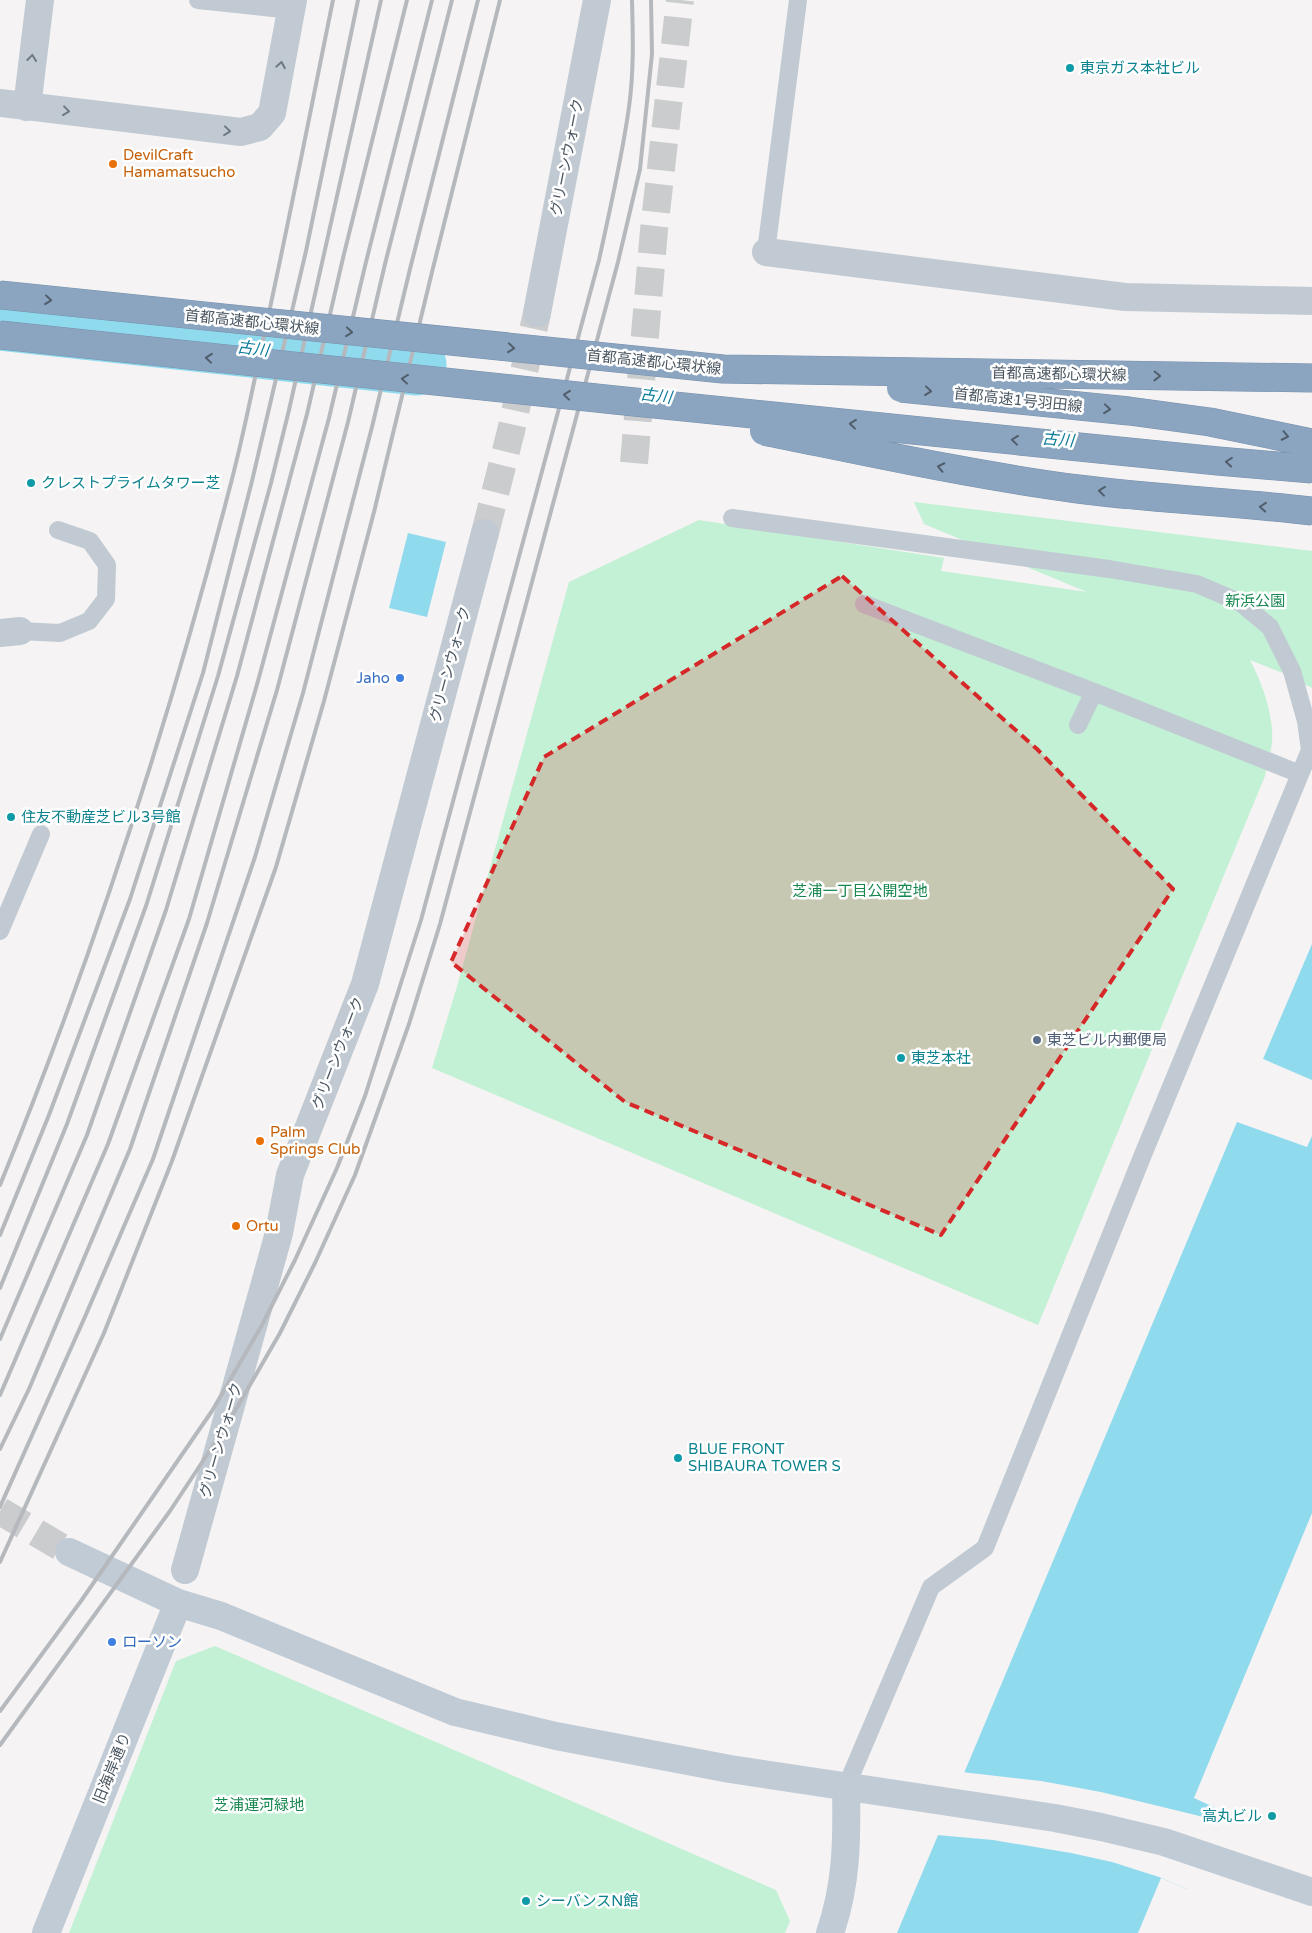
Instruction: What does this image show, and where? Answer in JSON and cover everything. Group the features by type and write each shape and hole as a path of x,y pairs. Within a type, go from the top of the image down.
{"highway":[{"name":"首都高速都心環状線","path":"0,295 723,369 1312,378"},
{"path":"0,336 1218,461 1312,468"},
{"name":"首都高速1号羽田線","path":"723,369 1129,411 1210,422 1286,436 1312,443"},
{"path":"615,400 951,469 1006,478 1079,489 1312,511"}],"street":[{"path":"27,107 40,0"},
{"name":"グリーンウォーク","path":"537,313 597,0"},
{"path":"0,103 241,132 260,127 272,113 292,5"},
{"path":"766,252 1125,297 1312,301"},
{"name":"グリーンウォーク","path":"185,1570 279,1233 290,1174 365,984 485,533"},
{"path":"69,1552 178,1603 221,1616 455,1712 566,1738 730,1769 1101,1827 1164,1842 1312,1892"},
{"name":"旧海岸通り","path":"46,1933 178,1603"},
{"path":"830,1933 841,1897 844,1876 847,1844 846,1787"}],"lane":[{"path":"198,0 292,5"},
{"path":"766,252 798,0"},
{"path":"732,518 943,546 1197,584 1241,603 1270,627 1292,671 1306,721 1310,750 985,1548 931,1587 846,1787"},
{"path":"10,632 60,633 89,621 106,599 107,565 96,549 90,541 58,530"},
{"path":"864,604 1094,692 1300,774"},
{"path":"1078,725 1094,692"},
{"path":"0,931 41,834"}],"highlighted area":[{"path":"842,576 1037,749 1173,889 941,1235 625,1102 451,962 544,757"}],"green space":[{"name":"芝浦一丁目公開空地","path":"914,502 1312,551 1312,688 1283,673 1250,660 1263,689 1271,721 1272,742 1265,776 1038,1325 432,1068 456,990 569,582 699,520 944,558 941,571 1087,592 924,524"},
{"name":"芝浦運河緑地","path":"215,1646 776,1890 790,1921 785,1933 69,1933 176,1661"}],"water":[{"path":"408,533 446,542 427,617 389,608"},
{"path":"1312,944 1312,1080 1263,1059"},
{"path":"1237,1122 1307,1147 1312,1136 1312,1513 1194,1798 1222,1811 1187,1889 1161,1878 1138,1933 897,1933"}],"pier":[{"path":"962,1772 1041,1781 1101,1792 1220,1821 1195,1877 1187,1889 1159,1877 1112,1862 1071,1853 993,1840 937,1835"}],"waterway":[{"name":"古川","path":"0,320 416,365"}],"tunnel":[{"path":"634,463 654,230 680,0"},
{"path":"485,533 511,431 537,313"},
{"path":"0,1511 69,1552"}],"railway":[{"path":"0,1185 67,1011 98,924 128,836 183,658 232,479 244,427 333,0"},
{"path":"0,1235 49,1115 130,899 203,673 252,481 306,251 358,0"},
{"path":"0,1288 67,1124 146,906 218,676 289,410 381,0"},
{"path":"0,1339 87,1135 166,910 237,676 307,414 343,258 407,0"},
{"path":"0,1395 108,1144 189,919 258,681 329,418 432,0"},
{"path":"0,1449 29,1389 130,1149 207,923 277,690 348,422 385,264 452,0"},
{"path":"0,1507 153,1159 255,857 303,693 372,427 478,0"},
{"path":"0,1562 104,1333 172,1161 276,867 324,701 374,512 500,0"},
{"path":"0,1711 81,1601 212,1411 262,1325 295,1260 337,1168 365,1096 421,920 599,260 631,94 632,0"},
{"path":"0,1745 170,1511 228,1423 280,1333 315,1263 355,1175 409,1024 440,924 618,262 640,169 652,54 651,0"}],"place":[{"name":"東京ガス本社ビル","path":"1070,68"},
{"name":"DevilCraft Hamamatsucho","path":"113,164"},
{"name":"クレストプライムタワー芝","path":"31,483"},
{"name":"Jaho","path":"400,678"},
{"name":"住友不動産芝ビル3号館","path":"11,817"},
{"name":"東芝ビル内郵便局","path":"1037,1040"},
{"name":"東芝本社","path":"901,1058"},
{"name":"Palm Springs Club","path":"260,1141"},
{"name":"Ortu","path":"236,1226"},
{"name":"BLUE FRONT SHIBAURA TOWER S","path":"678,1458"},
{"name":"ローソン","path":"112,1642"},
{"name":"高丸ビル","path":"1272,1816"},
{"name":"シーバンスN館","path":"526,1901"}],"park label":[{"name":"新浜公園","path":"1255,601"}]}
